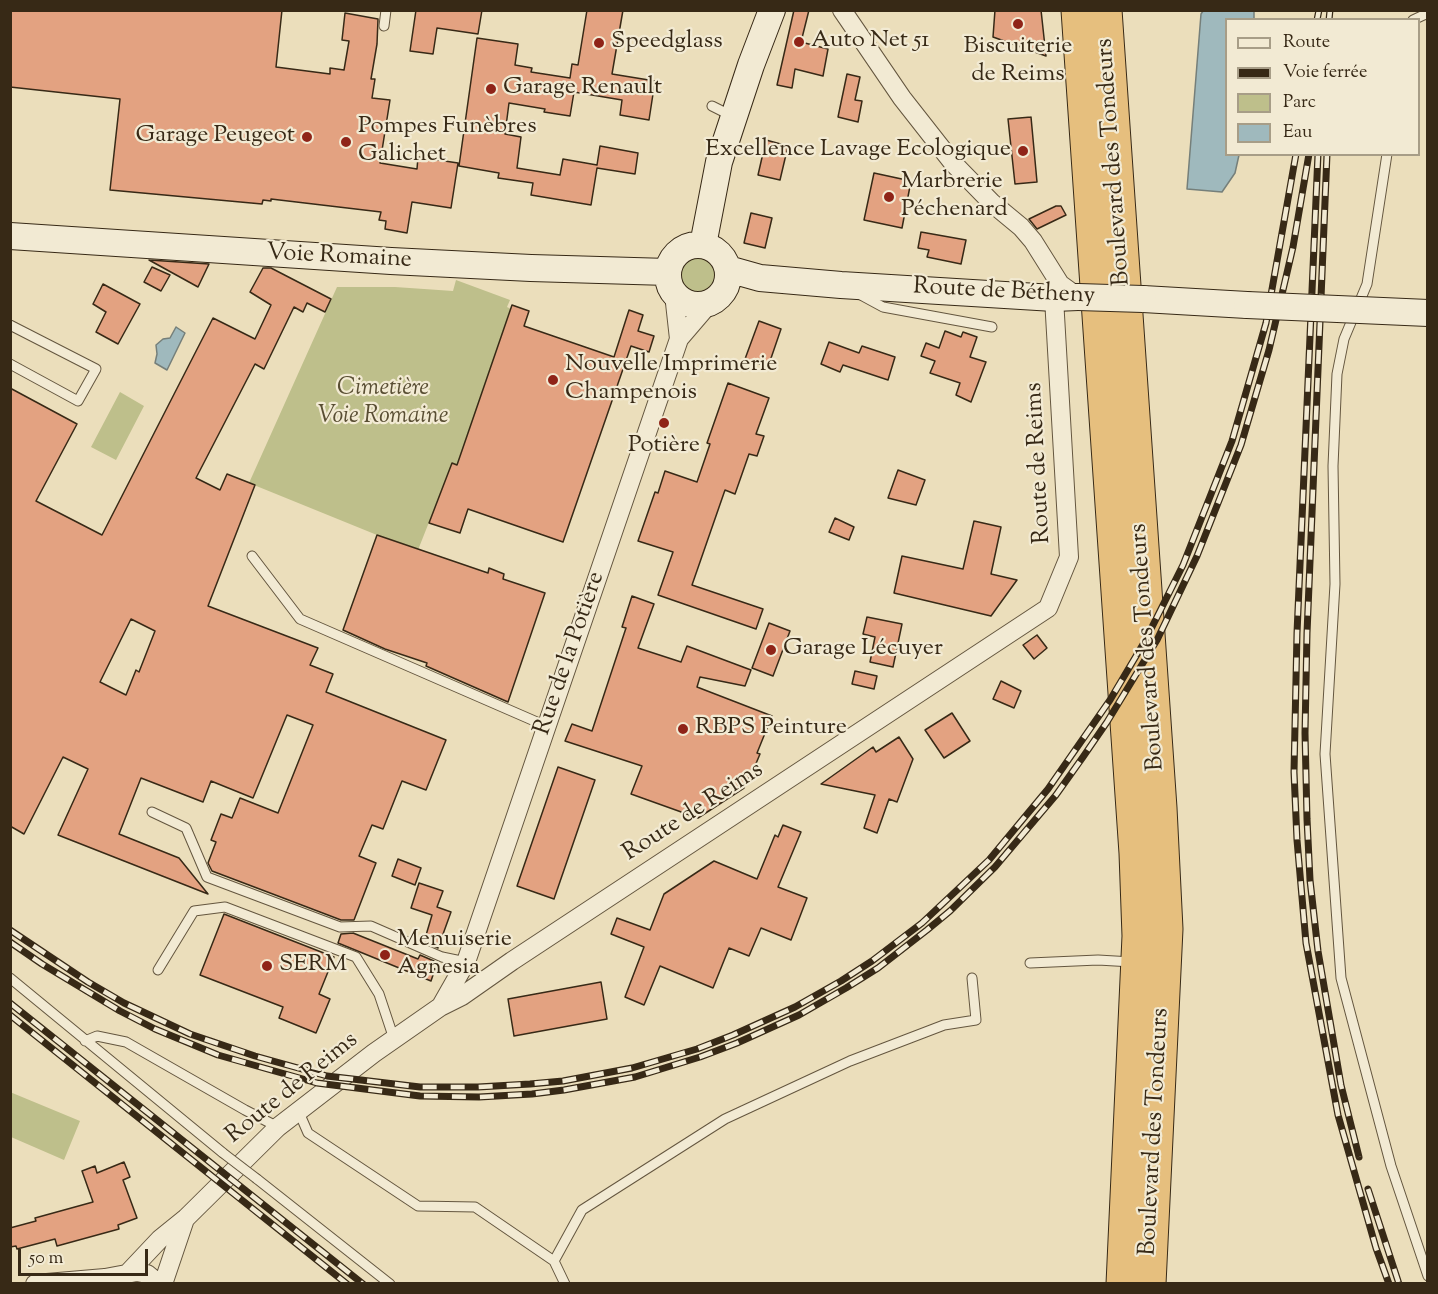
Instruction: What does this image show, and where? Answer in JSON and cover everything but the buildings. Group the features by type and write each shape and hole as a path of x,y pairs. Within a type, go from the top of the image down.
{"highway":[{"name":"Boulevard des Tondeurs","path":"1105,10 1160,808 1166,929 1149,1284"},
{"path":"1114,142 1121,65 1119,10"},
{"name":"Boulevard des Tondeurs","path":"1078,19 1136,853 1139,936 1123,1284"}],"main road":[{"path":"703,245 719,162 723,111 772,10"},
{"name":"Voie Romaine","path":"10,236 368,260 531,268 671,283"},
{"path":"693,245 703,245 720,253 721,288 694,305 680,299 671,283 671,262 676,254 693,245"},
{"name":"Route de Bétheny","path":"721,288 760,278 841,285 1066,297 1428,313"}],"street":[{"path":"842,10 902,98 953,164 1033,241 1066,297"},
{"name":"Rue de la Potière","path":"440,1007 466,962 679,339 671,283"},
{"path":"679,339 721,288"},
{"name":"Route de Reims","path":"120,1278 160,1239 186,1218 278,1127 394,1039 1048,608 1069,557 1066,297"},
{"path":"466,962 483,982"},
{"name":"Route de Reims","path":"35,1284 147,1274 161,1284 186,1218"}],"lane":[{"path":"384,26 386,10"},
{"path":"1387,156 1367,284 1344,339 1337,374 1333,466 1335,584 1325,754 1341,978 1390,1166 1428,1276"},
{"path":"841,285 883,307 992,327"},
{"path":"10,325 96,369 78,401 10,363"},
{"path":"252,556 300,619 546,726"},
{"path":"152,812 186,828 207,877 340,927 371,926 442,957 466,962"},
{"path":"158,970 194,911 225,907 356,957 379,994 394,1039"},
{"path":"1030,963 1098,960 1138,962"},
{"path":"10,978 223,1153 390,1284"},
{"path":"554,1261 582,1210 725,1119 850,1060 944,1025 976,1020 972,978"},
{"path":"85,1041 98,1036 126,1042 278,1127"},
{"path":"298,1110 308,1133 418,1206 475,1207 554,1261 565,1284"}],"green space":[{"path":"697,254 712,260 718,275 712,290 697,296 682,290 676,275 682,260"},
{"name":"Cimetière Voie Romaine","path":"456,280 510,300 507,307 511,309 457,465 452,464 418,550 249,483 337,287 395,287 453,291"},
{"path":"120,392 144,406 116,460 91,447"},
{"path":"10,1092 80,1121 64,1160 11,1137"}],"water":[{"path":"1203,11 1254,11 1254,18 1225,18 1225,156 1239,156 1235,173 1222,192 1187,189"},
{"path":"176,327 185,333 167,370 155,363 156,345 163,339 170,338"}],"railway":[{"path":"1317,18 1319,10"},
{"path":"1329,18 1330,10"},
{"path":"10,930 124,1003 190,1034 255,1056 327,1076 420,1087 530,1084 563,1081 632,1068 697,1049 733,1035 795,1007 841,981 922,923 989,860 1048,789 1110,700 1145,641 1183,565 1232,441 1266,323 1296,156"},
{"path":"10,942 120,1011 155,1029 218,1055 317,1083 420,1096 479,1097 532,1094 635,1077 737,1043 799,1015 846,988 878,968 927,930 995,867 1056,795 1107,722 1157,640 1197,556 1241,445 1269,350 1293,247 1309,156"},
{"path":"1318,156 1297,633 1294,772 1297,840 1306,943 1338,1115 1376,1248 1389,1284"},
{"path":"1327,156 1307,633 1305,733 1307,819 1310,880 1318,951 1341,1085 1359,1157"},
{"path":"10,1003 363,1284"},
{"path":"10,1015 347,1284"},
{"path":"1368,1189 1399,1284"}],"place":[{"name":"Biscuiterie de Reims","path":"1018,24"},
{"name":"Auto Net 51","path":"799,42"},
{"name":"Speedglass","path":"599,43"},
{"name":"Garage Renault","path":"491,89"},
{"name":"Garage Peugeot","path":"307,137"},
{"name":"Pompes Funèbres Galichet","path":"346,142"},
{"name":"Excellence Lavage Ecologique","path":"1023,151"},
{"name":"Marbrerie Péchenard","path":"889,197"},
{"name":"Nouvelle Imprimerie Champenois","path":"553,380"},
{"name":"Potière","path":"664,423"},
{"name":"Garage Lécuyer","path":"771,650"},
{"name":"RBPS Peinture","path":"683,729"},
{"name":"Menuiserie Agnesia","path":"385,955"},
{"name":"SERM","path":"267,966"}]}
